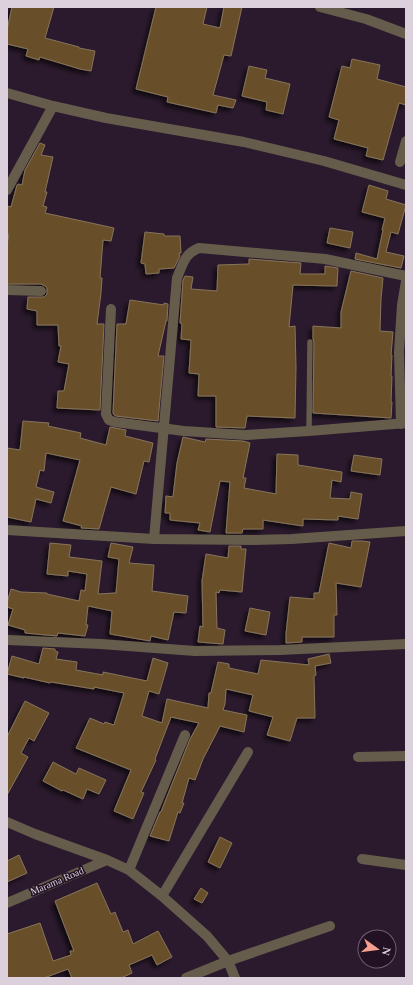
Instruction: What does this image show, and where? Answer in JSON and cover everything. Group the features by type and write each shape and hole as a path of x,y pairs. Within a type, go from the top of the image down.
{"street":[{"path":"320,7 366,20 406,34"},
{"path":"7,93 53,106 106,118 244,142 324,161 406,185"},
{"path":"7,190 53,106"},
{"path":"400,162 406,141"},
{"path":"154,539 178,278 186,257 192,251 199,248 325,259 406,276"},
{"path":"112,310 106,414 109,420 114,422 184,431 246,435 403,424 399,352 402,305 406,281"},
{"path":"7,290 41,291"},
{"path":"7,530 154,539 254,540 292,539 406,531"},
{"path":"8,640 101,644 195,651 280,650 406,644"},
{"path":"129,870 185,735"},
{"path":"162,896 248,752"},
{"path":"358,757 406,756"},
{"path":"7,822 35,834 107,860 129,870 162,896 207,936 228,961 235,978"},
{"path":"362,859 406,865"},
{"name":"Marama Road","path":"7,903 107,860"},
{"path":"186,978 228,961 330,926"}],"lane":[{"path":"309,431 310,342"}],"building":[{"path":"12,7 54,7 45,38 95,51 91,71 40,57 39,60 26,56 28,49 7,44 7,30"},
{"path":"156,7 207,7 203,24 220,28 224,7 242,7 231,56 224,55 213,95 236,100 233,108 218,105 216,113 167,102 168,97 136,89"},
{"path":"352,59 380,65 377,79 406,87 406,105 399,103 383,160 366,156 368,148 334,139 339,120 329,117 342,66 350,68"},
{"path":"249,66 267,70 265,78 290,84 283,114 266,110 267,102 242,96"},
{"path":"40,143 45,145 41,155 53,157 43,206 47,207 45,213 114,228 111,241 103,240 100,278 102,278 97,324 104,324 100,410 57,408 58,391 64,391 69,364 58,362 61,346 59,346 58,325 37,325 37,311 27,309 28,297 44,297 47,294 47,288 41,284 7,284 7,245 9,234 7,234 7,206 11,207 17,185 22,185 25,170"},
{"path":"369,185 388,191 386,199 406,205 398,234 391,232 386,252 404,256 401,268 355,259 356,253 377,259 383,230 385,218 362,212"},
{"path":"330,228 353,232 350,248 327,243"},
{"path":"145,232 164,234 164,236 180,236 181,253 179,253 180,256 174,268 159,269 159,273 146,274 145,264 141,263"},
{"path":"249,259 301,263 300,274 325,274 325,266 338,268 337,286 293,285 289,327 295,326 295,418 247,416 245,428 216,427 216,396 198,396 199,374 189,373 191,340 181,339 182,324 180,323 183,280 185,276 193,277 191,289 217,291 218,265 249,264"},
{"path":"351,271 383,278 380,331 393,332 391,355 391,418 313,413 313,326 341,328 341,312"},
{"path":"130,300 164,305 164,303 168,304 167,321 158,356 164,356 158,421 116,416 113,413 117,324 126,324"},
{"path":"23,421 49,423 48,426 81,433 80,438 106,445 110,427 126,430 125,436 153,443 149,462 144,461 136,494 111,487 99,529 81,528 82,526 63,521 80,460 46,453 44,471 40,470 36,487 54,492 51,503 36,499 31,522 7,517 7,448 20,450"},
{"path":"183,437 205,442 206,439 243,441 250,443 243,478 246,478 244,488 276,494 277,454 298,455 298,465 342,472 341,482 332,480 330,498 350,499 351,492 362,494 358,519 338,516 338,520 303,519 303,526 263,520 263,529 243,529 242,533 226,533 230,482 220,481 210,532 198,530 200,523 170,520 170,513 165,513 166,496 173,497 177,463"},
{"path":"354,455 382,459 380,475 351,471"},
{"path":"352,541 370,542 361,587 336,583 337,615 334,615 334,637 302,637 302,642 286,643 290,597 314,599 314,593 319,593 329,543 351,548"},
{"path":"50,543 71,545 69,557 102,561 98,594 116,593 119,559 108,557 111,543 133,547 129,563 154,565 152,591 188,596 186,613 174,612 168,640 151,636 150,641 110,634 112,611 88,606 86,625 88,625 85,636 58,633 57,636 25,633 25,630 8,625 13,609 7,607 11,589 21,592 47,593 79,601 81,590 85,591 87,574 68,571 68,576 47,574"},
{"path":"229,546 241,546 241,549 246,549 242,592 220,590 219,593 216,592 217,628 225,630 223,644 198,642 200,626 203,627 202,581 206,554 228,558"},
{"path":"250,608 270,612 266,635 245,631"},
{"path":"43,648 55,649 55,651 58,652 56,659 77,662 76,670 103,675 103,672 147,681 153,658 168,663 159,694 149,691 142,716 162,723 167,699 208,708 209,693 211,693 218,662 229,664 229,668 258,674 261,660 309,665 308,659 329,654 331,663 315,666 315,718 297,718 290,741 267,735 273,717 249,711 253,695 226,689 223,710 247,715 244,732 220,726 203,759 195,780 189,778 182,803 184,803 180,813 178,812 169,841 150,836 190,739 199,723 171,717 155,759 156,760 141,792 144,793 133,819 114,811 131,770 76,748 90,718 104,724 105,722 114,725 124,693 94,687 94,689 50,683 7,674 12,656 39,664"},
{"path":"25,701 49,713 34,741 29,738 21,753 28,757 7,795 7,737"},
{"path":"53,762 76,774 79,768 106,780 99,794 87,789 83,799 63,790 62,791 43,781"},
{"path":"220,837 232,843 220,868 208,862"},
{"path":"19,855 27,873 7,882 7,861"},
{"path":"97,883 111,914 115,912 123,932 128,930 133,944 158,931 172,957 157,965 152,955 129,965 132,973 121,978 72,978 68,969 44,978 7,978 7,934 40,923 53,961 71,955 70,951 74,951 55,901"},
{"path":"201,888 208,893 202,903 194,899"}]}
